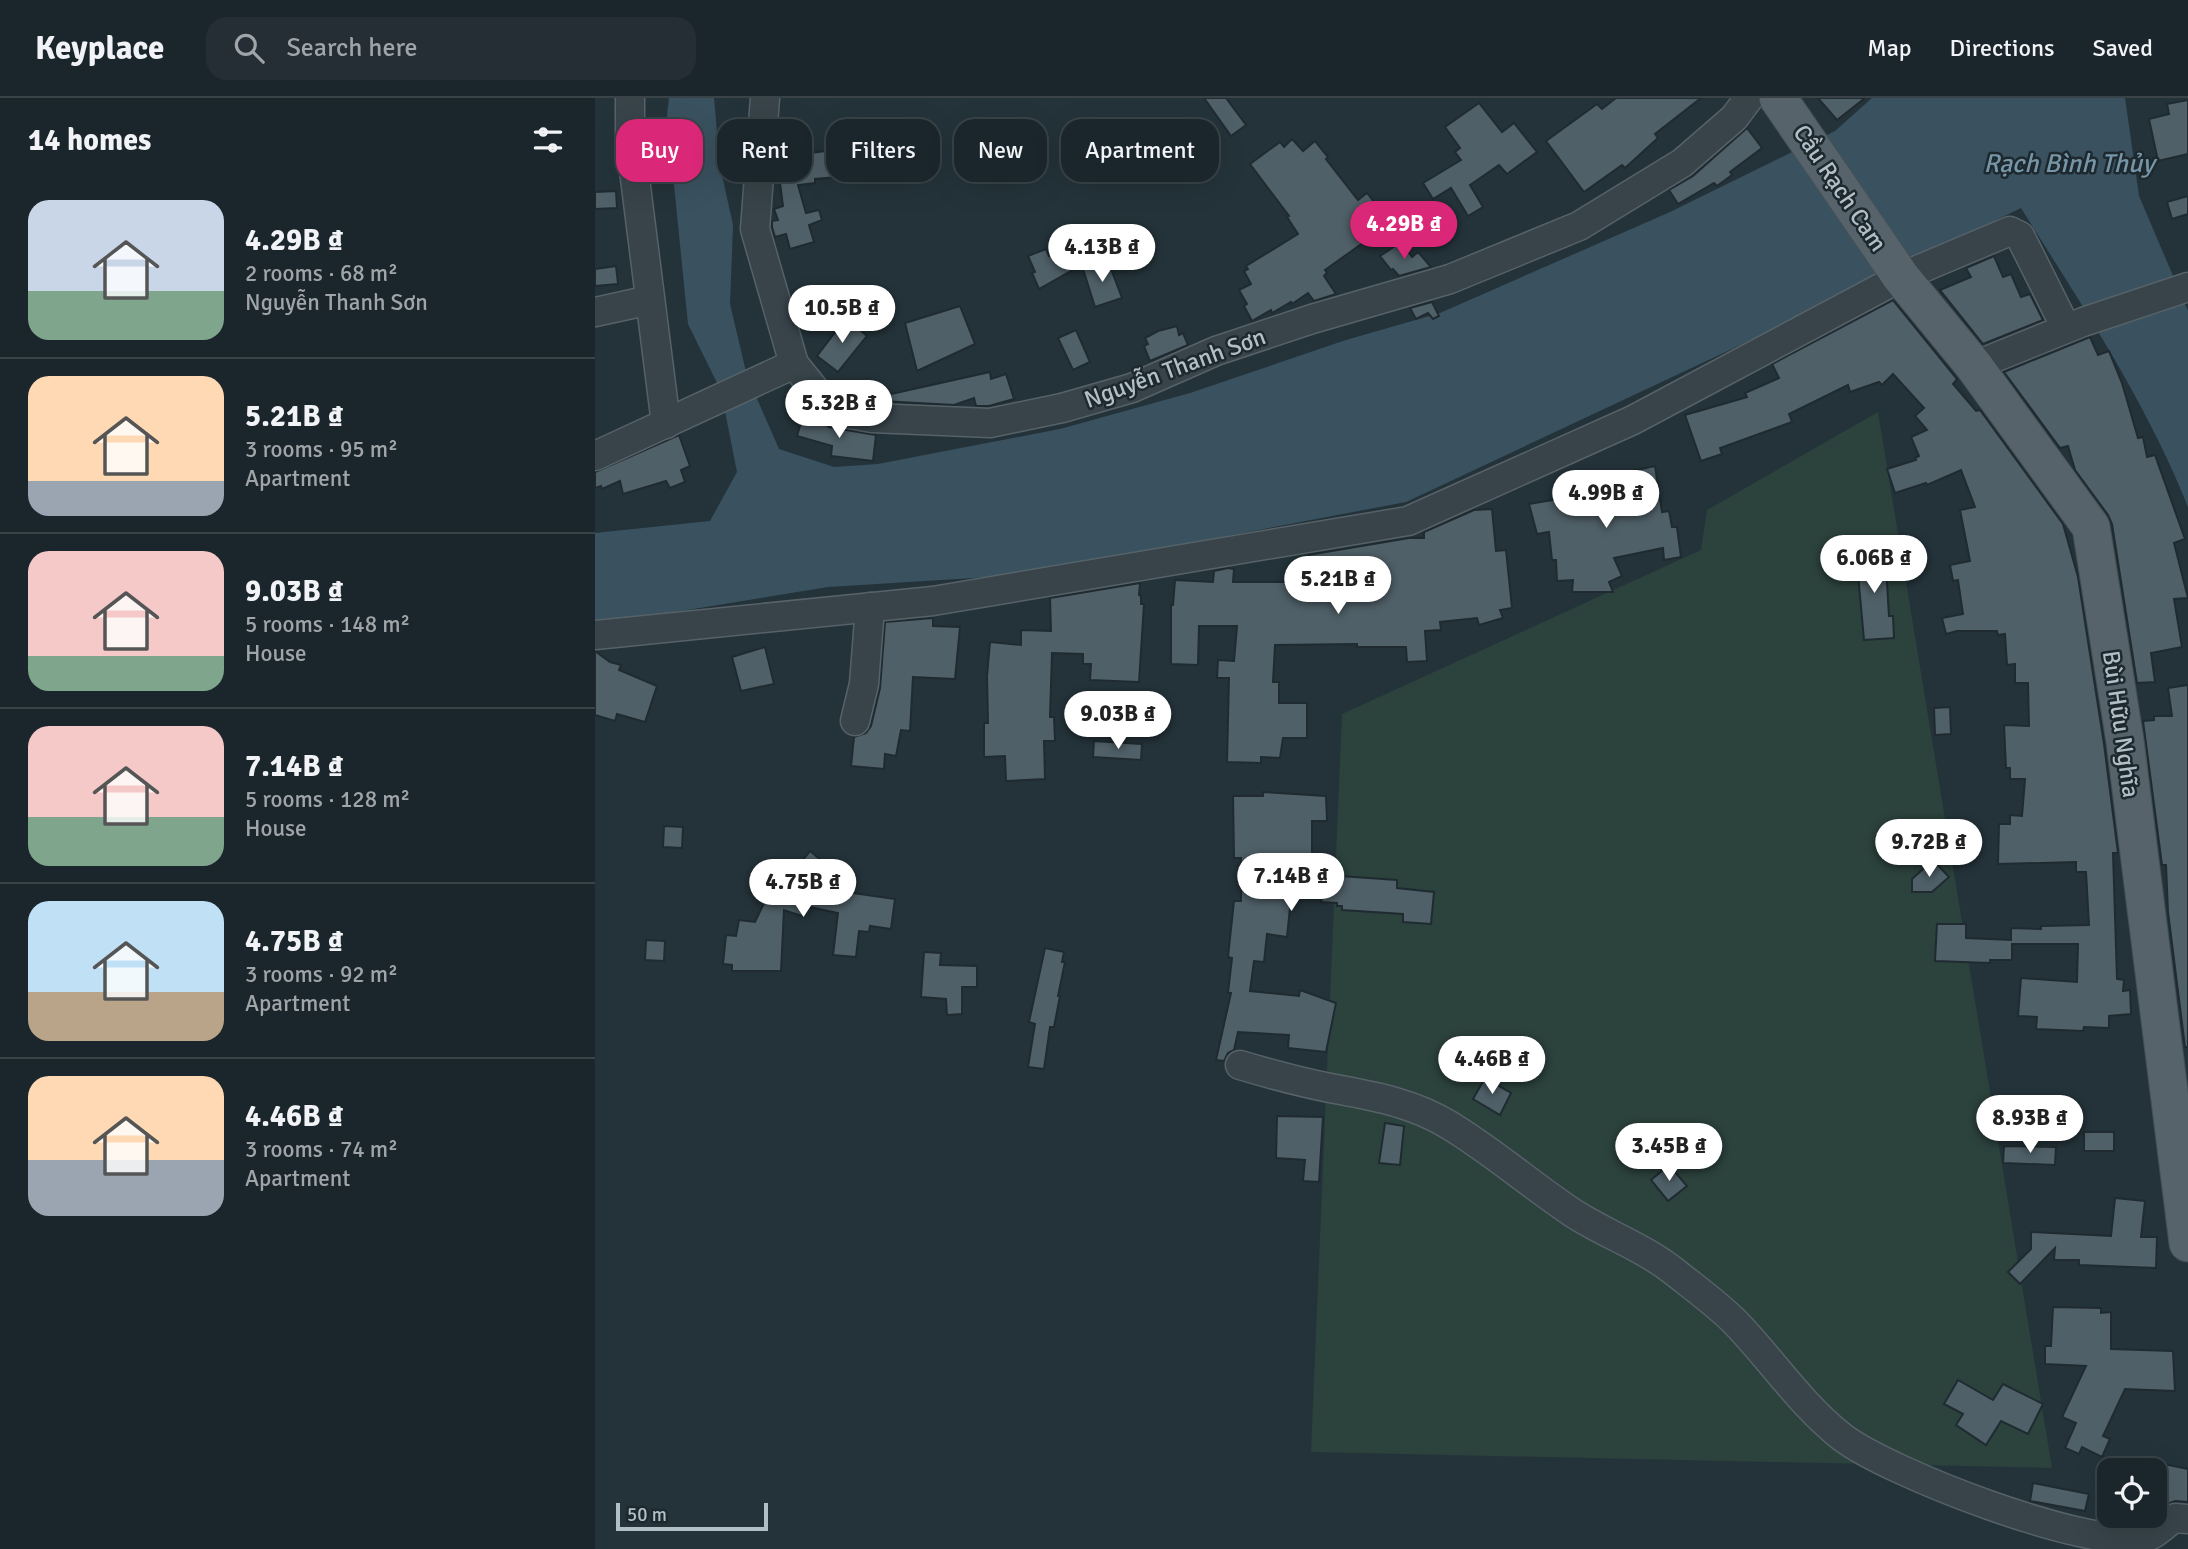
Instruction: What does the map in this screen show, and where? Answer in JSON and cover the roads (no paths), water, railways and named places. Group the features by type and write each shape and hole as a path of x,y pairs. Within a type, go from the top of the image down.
{"main road":[{"name":"Cầu Rạch Cam","path":"1781,102 1898,273"},
{"name":"Bùi Hữu Nghĩa","path":"1898,273 1974,366 2091,527 2125,741 2188,1243"}],"street":[{"path":"630,98 630,139 650,300 675,420"},
{"name":"Nguyễn Thanh Sơn","path":"765,98 755,229 794,364 832,411 872,418 990,423 1062,408 1132,388 1216,351 1312,319 1450,279 1579,226 1682,163 1734,118 1749,98"},
{"path":"595,635 933,601 1408,520 1633,420 1898,273 2004,233 2016,232 2020,236 2074,325"},
{"path":"1974,366 2074,325 2188,287"},
{"path":"595,312 650,300"},
{"path":"595,456 794,364"},
{"path":"855,721 864,684 870,607"},
{"path":"1240,1065 1281,1077 1404,1103 1450,1126 1574,1213 1644,1249 1674,1271 1733,1320 1825,1423 1862,1452 1888,1465 2026,1519 2078,1532 2117,1539 2143,1539 2171,1520 2188,1519"}],"water":[{"name":"Rạch Bình Thủy","path":"669,98 714,98 717,182 724,182 733,225 730,304 747,376 779,449 834,467 878,464 1060,429 1190,393 1346,340 1440,313 1670,212 1835,131 1872,98 2125,98 2139,196 2188,311 2188,507 2133,391 2021,208 1732,349 1406,502 1022,575 828,587 595,625 595,533 710,521 737,472 721,391 688,324 674,182 703,182 703,119 667,119"}]}
